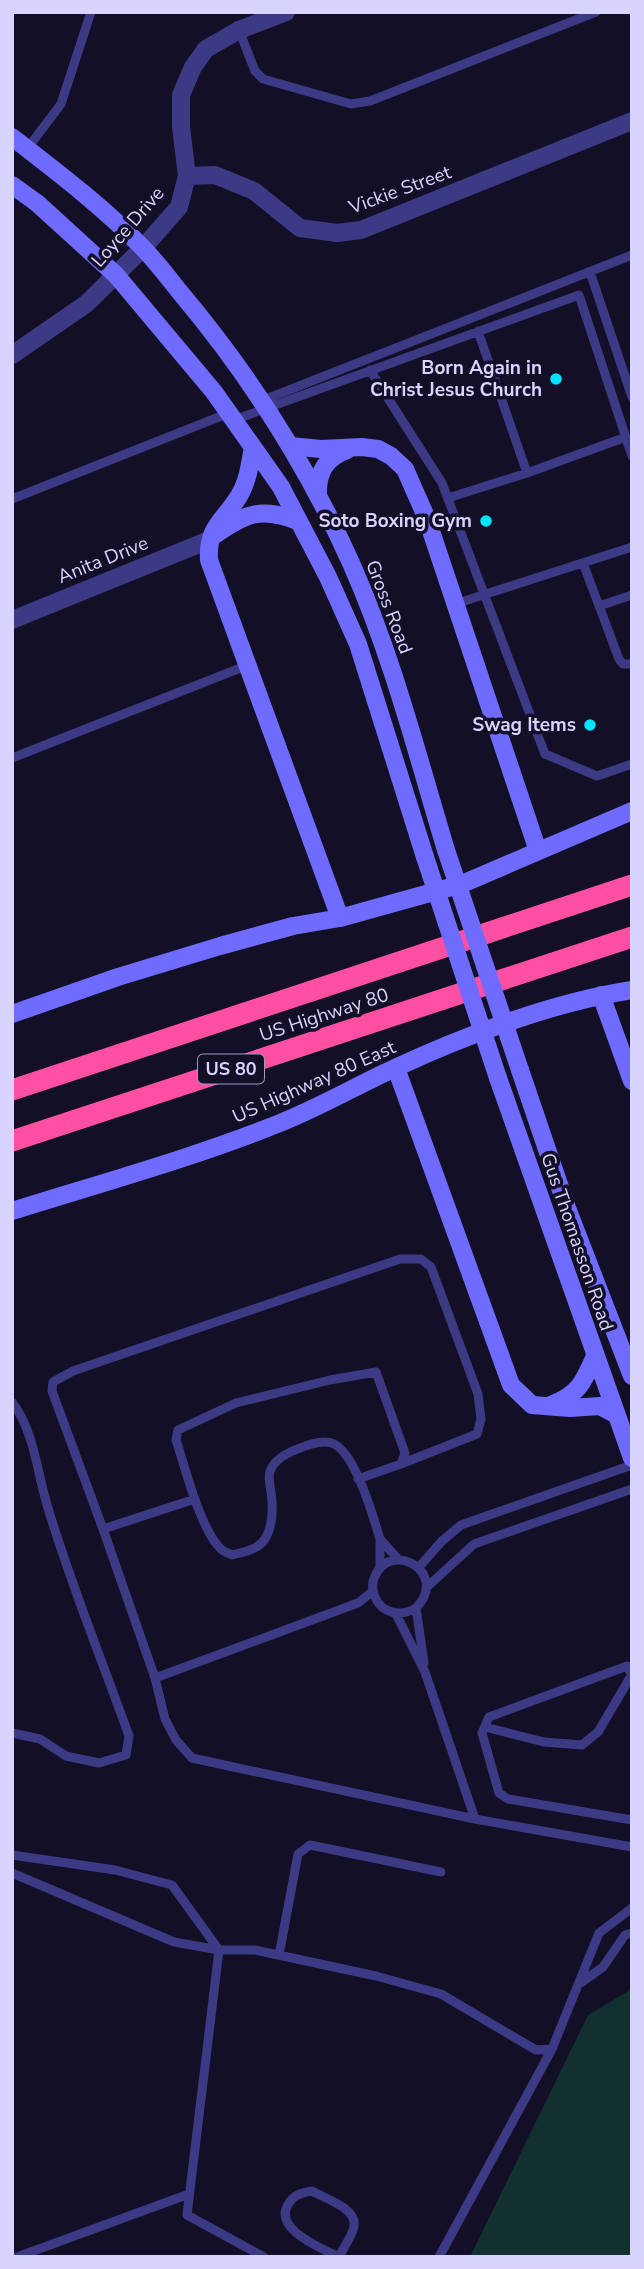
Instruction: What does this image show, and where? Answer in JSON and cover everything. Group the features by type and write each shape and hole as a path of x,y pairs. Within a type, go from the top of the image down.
{"highway":[{"name":"US Highway 80","path":"12,1090 632,885"},
{"name":"US Highway 80","path":"12,1141 632,937"},
{"path":"12,1151 65,1124"}],"main road":[{"name":"Gross Road","path":"12,137 95,202 143,248 205,322 290,446 351,564 382,645 446,850 520,1070"},
{"path":"12,185 37,203 116,275 231,417 281,487 298,521"},
{"path":"290,446 378,449 391,456 405,469 427,519 538,852"},
{"path":"253,447 247,477 239,496 214,527 209,540 209,560 341,918"},
{"path":"318,498 320,472 330,459 350,448"},
{"path":"209,540 242,518 260,513 278,514 298,521"},
{"name":"Gus Thomasson Road","path":"298,521 328,577 358,645 498,1078 632,1458"},
{"path":"12,1014 220,946 293,926 341,918 462,884 632,811"},
{"name":"US Highway 80 East","path":"12,1211 248,1135 484,1031 601,995 632,990"},
{"path":"601,995 632,1081"},
{"path":"396,1068 511,1385 532,1405 600,1406 615,1414"},
{"name":"Gus Thomasson Road","path":"520,1070 567,1208 625,1345 632,1376"},
{"path":"547,1407 578,1391 594,1356"}],"street":[{"name":"Loyce Drive","path":"12,355 86,304 143,248 178,206 187,176 181,127 181,95 193,67 206,49 239,30 286,12"},
{"name":"Vickie Street","path":"187,176 215,175 254,191 300,228 337,233 361,230 632,121"},
{"name":"Anita Drive","path":"12,620 209,540"}],"lane":[{"path":"27,149 61,104 91,12"},
{"path":"239,30 255,71 263,79 351,104 370,101 596,12"},
{"path":"12,499 231,417 632,255"},
{"path":"590,272 632,397"},
{"path":"263,404 370,370 579,295 632,456"},
{"path":"478,331 527,473"},
{"path":"370,370 442,483 545,754 597,776 632,764"},
{"path":"448,498 626,437"},
{"path":"455,604 632,547"},
{"path":"583,563 619,659 624,664 632,664"},
{"path":"599,606 632,596"},
{"path":"12,758 248,665"},
{"path":"358,1479 477,1434 481,1419 478,1394 430,1267 421,1259 400,1259 73,1371 53,1382 52,1391 155,1678 165,1719 176,1740 192,1758 475,1819 632,1847"},
{"path":"380,1568 398,1559 419,1567 427,1587 426,1595 416,1608 410,1612 396,1614 379,1604 373,1591 373,1583 380,1568 380,1539 358,1479 343,1450 332,1443 312,1443 291,1451 274,1463 268,1474 272,1498 271,1527 264,1541 252,1549 232,1555 222,1550 208,1531 176,1440 178,1430 236,1404 376,1372 402,1441 405,1453 401,1464"},
{"path":"12,1402 19,1411 36,1458 47,1507 130,1736 126,1755 99,1763 66,1755 40,1739 12,1733"},
{"path":"419,1567 442,1541 461,1525 632,1465"},
{"path":"427,1587 474,1544 632,1489"},
{"path":"103,1529 195,1499"},
{"path":"380,1539 398,1559"},
{"path":"155,1678 358,1603 373,1591"},
{"path":"358,1603 379,1604"},
{"path":"416,1608 425,1672"},
{"path":"396,1614 425,1672 475,1819"},
{"path":"485,1727 544,1742 582,1745 598,1732 631,1675 628,1666 489,1717 482,1733 499,1793 508,1799 632,1820"},
{"path":"279,1955 298,1854 310,1845 441,1872"},
{"path":"264,2257 187,2215 219,1950 172,1885 115,1870 16,1856 13,1874 174,1942 219,1950 256,1950 376,1976 441,1994 537,2050 552,2049"},
{"path":"439,2257 552,2049 599,1933 632,1908"},
{"path":"580,1983 603,1967 628,1934 615,1920"},
{"path":"312,2191 346,2209 353,2218 354,2226 339,2257 301,2237 291,2228 285,2217 287,2205 293,2198 303,2192 312,2191"},
{"path":"17,2257 189,2194"}],"green space":[{"path":"632,1989 632,2257 470,2257 588,2015"}],"place":[{"name":"Born Again in Christ Jesus Church","path":"556,379"},
{"name":"Soto Boxing Gym","path":"486,521"},
{"name":"Swag Items","path":"590,725"}]}
